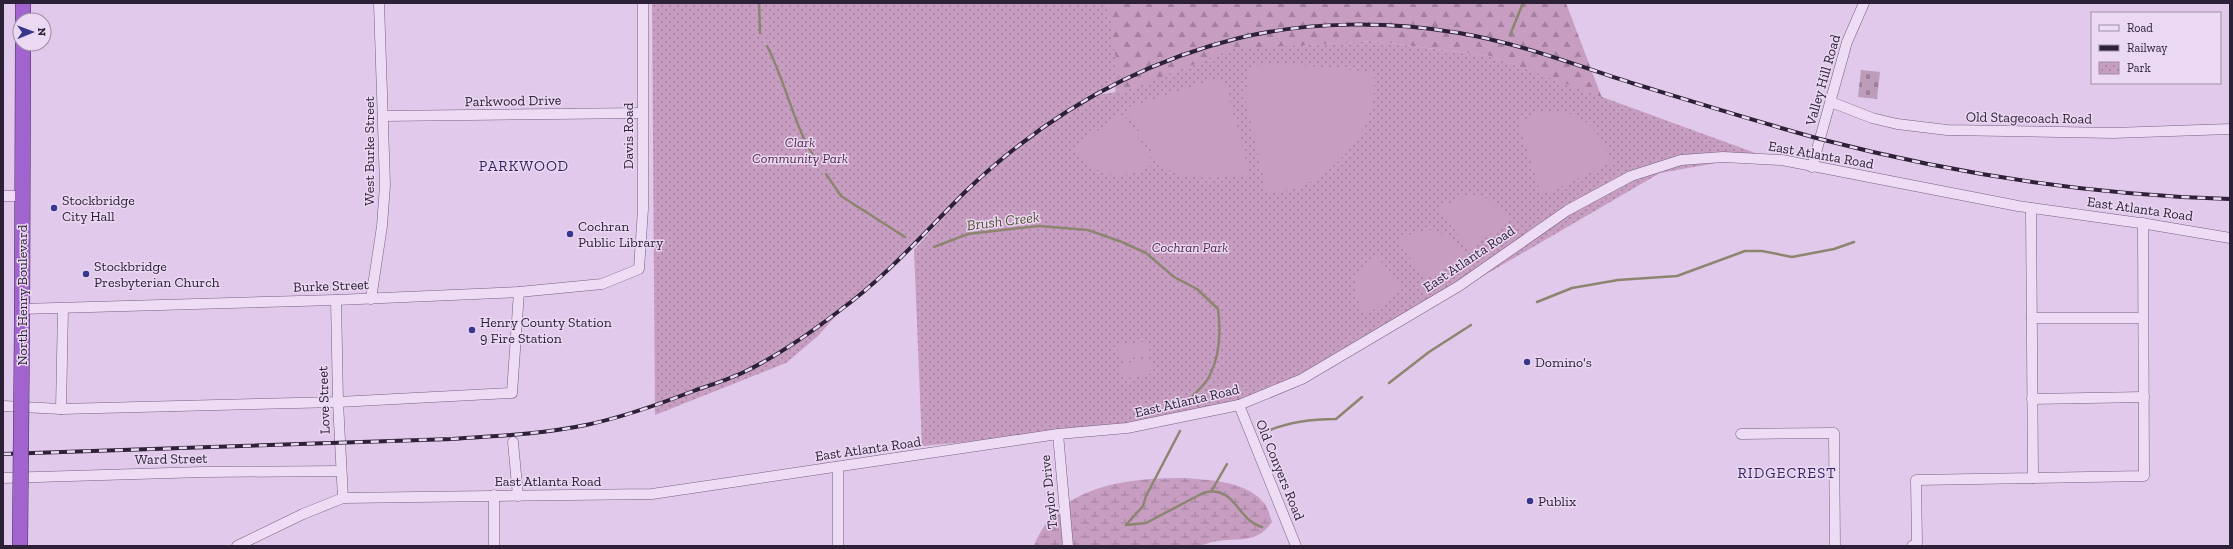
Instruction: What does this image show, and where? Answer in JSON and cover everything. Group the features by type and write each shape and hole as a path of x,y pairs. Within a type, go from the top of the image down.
{"highway":[{"name":"North Henry Boulevard","path":"20,546 23,52"}],"street":[{"name":"West Burke Street","path":"371,299 382,226 385,185 384,116 379,3"},
{"name":"Davis Road","path":"639,269 643,208 642,3"},
{"name":"Valley Hill Road","path":"1812,167 1847,42 1864,3"},
{"name":"Old Stagecoach Road","path":"1831,102 1872,118 1897,124 1947,130 2175,133 2230,129"},
{"name":"Parkwood Drive","path":"384,116 642,113"},
{"name":"East Atlanta Road","path":"237,546 303,514 343,498 652,494 1058,434 1127,428 1239,405 1302,379 1459,286 1568,210 1631,176 1681,160 1704,157 1764,159 2031,208 2143,223 2230,238"},
{"path":"3,196 22,196"},
{"path":"2031,208 2033,478"},
{"path":"1912,546 1917,543 1916,480 2144,476 2143,223"},
{"name":"Burke Street","path":"21,309 64,309 371,299 519,292 602,284 639,269"},
{"path":"3,406 61,409 338,402 512,393 519,292"},
{"name":"Love Street","path":"336,300 338,402 343,498"},
{"path":"61,409 64,309"},
{"path":"2032,318 2143,318"},
{"path":"2032,399 2144,397"},
{"name":"Old Conyers Road","path":"1239,405 1296,546"},
{"path":"1741,434 1834,433 1835,546"},
{"name":"Taylor Drive","path":"1058,434 1068,546"},
{"path":"513,442 518,496"},
{"path":"838,467 838,546"},
{"name":"Ward Street","path":"3,478 203,472 341,471"},
{"path":"494,495 494,546"}],"green space":[{"name":"Cochran Park","path":"652,3 1108,3 1119,81 1091,96 1128,90 1233,49 1373,41 1490,56 1761,155 1660,173 1313,375 1241,410 1151,425 922,446 914,250 961,197 873,285 842,309 818,336 786,363 655,415"},
{"path":"1108,3 1566,3 1602,98 1490,56 1373,41 1233,50 1116,97"},
{"path":"1276,63 1374,72 1374,93 1371,109 1365,125 1357,139 1334,165 1307,183 1292,189 1267,193 1245,97 1248,76 1255,66"},
{"path":"1861,70 1880,72 1877,99 1858,97"},
{"path":"1218,78 1225,83 1250,175 1208,178 1185,176 1176,173 1168,169 1156,157 1126,108"},
{"path":"1553,111 1575,116 1591,126 1597,133 1607,151 1611,162 1548,193 1540,191 1519,122 1540,112"},
{"path":"1119,116 1125,116 1154,164 1142,170 1120,175 1101,171 1092,166 1083,158 1075,147"},
{"path":"1465,196 1486,198 1511,220 1472,247 1467,247 1439,208"},
{"path":"1429,230 1441,233 1450,238 1458,246 1464,257 1433,276 1422,274 1399,243 1412,233"},
{"path":"1376,255 1402,287 1401,291 1366,315 1358,299 1356,282 1362,267 1368,260"},
{"path":"1148,341 1150,355 1120,360 1117,346"},
{"path":"1151,359 1154,373 1123,379 1120,364"},
{"path":"1184,478 1228,483 1249,491 1265,504 1272,522 1258,535 1249,538 1211,542 1200,546 1034,546 1045,526 1059,510 1077,498 1096,489 1118,483 1140,480"}],"waterway":[{"name":"Brush Creek","path":"759,3 760,33"},
{"path":"1510,35 1523,3"},
{"name":"Brush Creek","path":"767,46 774,60 801,132 816,160"},
{"name":"Brush Creek","path":"826,174 841,196 905,237"},
{"name":"Brush Creek","path":"934,247 968,234 1039,226 1088,230 1122,242 1146,253 1174,277 1197,289 1218,309 1219,344 1213,369 1203,386 1191,398"},
{"path":"1537,302 1572,288 1618,280 1677,276 1745,251 1762,251 1792,257 1834,249 1854,242"},
{"path":"1389,383 1429,352 1471,325"},
{"path":"1270,430 1286,424 1303,421 1336,419 1362,397"},
{"name":"Brush Creek","path":"1126,525 1143,506 1146,496 1180,431"},
{"path":"1212,490 1227,464"},
{"path":"1126,525 1146,523 1203,493 1214,492 1229,498 1246,517 1253,523 1262,527"}],"railway":[{"path":"3,454 485,437 536,433 569,428 600,422 642,410 742,373 767,360 804,337 873,284 965,192 995,165 1058,117 1092,97 1127,78 1163,62 1200,49 1239,38 1293,28 1349,25 1405,26 1481,37 1526,49 1797,133 1921,163 2024,181 2075,187 2178,197 2230,199"}],"place":[{"name":"Stockbridge City Hall","path":"54,208"},
{"name":"Cochran Public Library","path":"570,234"},
{"name":"Stockbridge Presbyterian Church","path":"86,274"},
{"name":"Henry County Station 9 Fire Station","path":"472,330"},
{"name":"Domino's","path":"1527,362"},
{"name":"Publix","path":"1530,501"}],"district":[{"name":"PARKWOOD","path":"524,166"},
{"name":"RIDGECREST","path":"1787,473"}],"park label":[{"name":"Clark Community Park","path":"800,150"}]}
